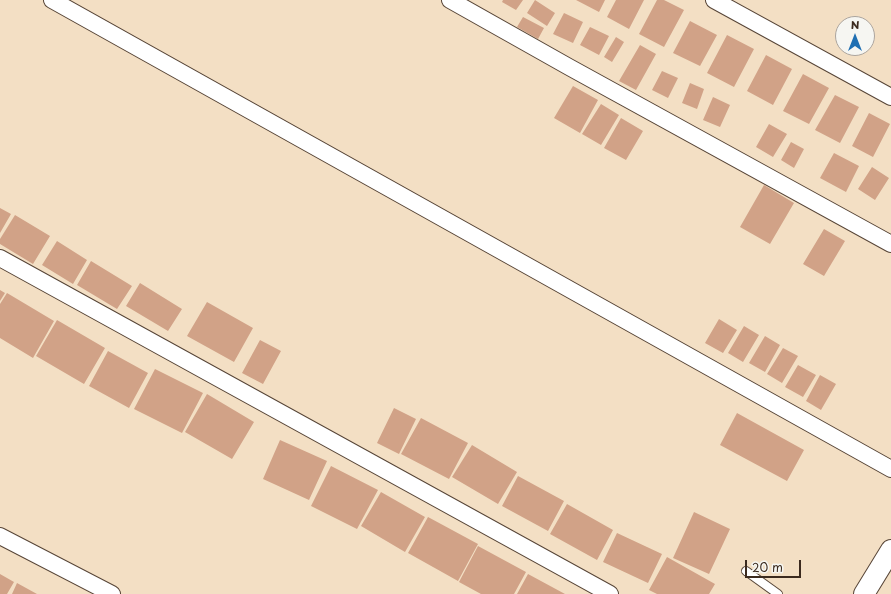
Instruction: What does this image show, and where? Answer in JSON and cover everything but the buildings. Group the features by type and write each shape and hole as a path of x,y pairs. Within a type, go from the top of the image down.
{"street":[{"path":"52,0 891,469"},
{"path":"450,0 891,244"},
{"path":"714,0 891,97"},
{"path":"0,258 610,594"},
{"path":"0,536 112,594"},
{"path":"864,594 891,550"}],"lane":[{"path":"746,571 778,594"}]}
